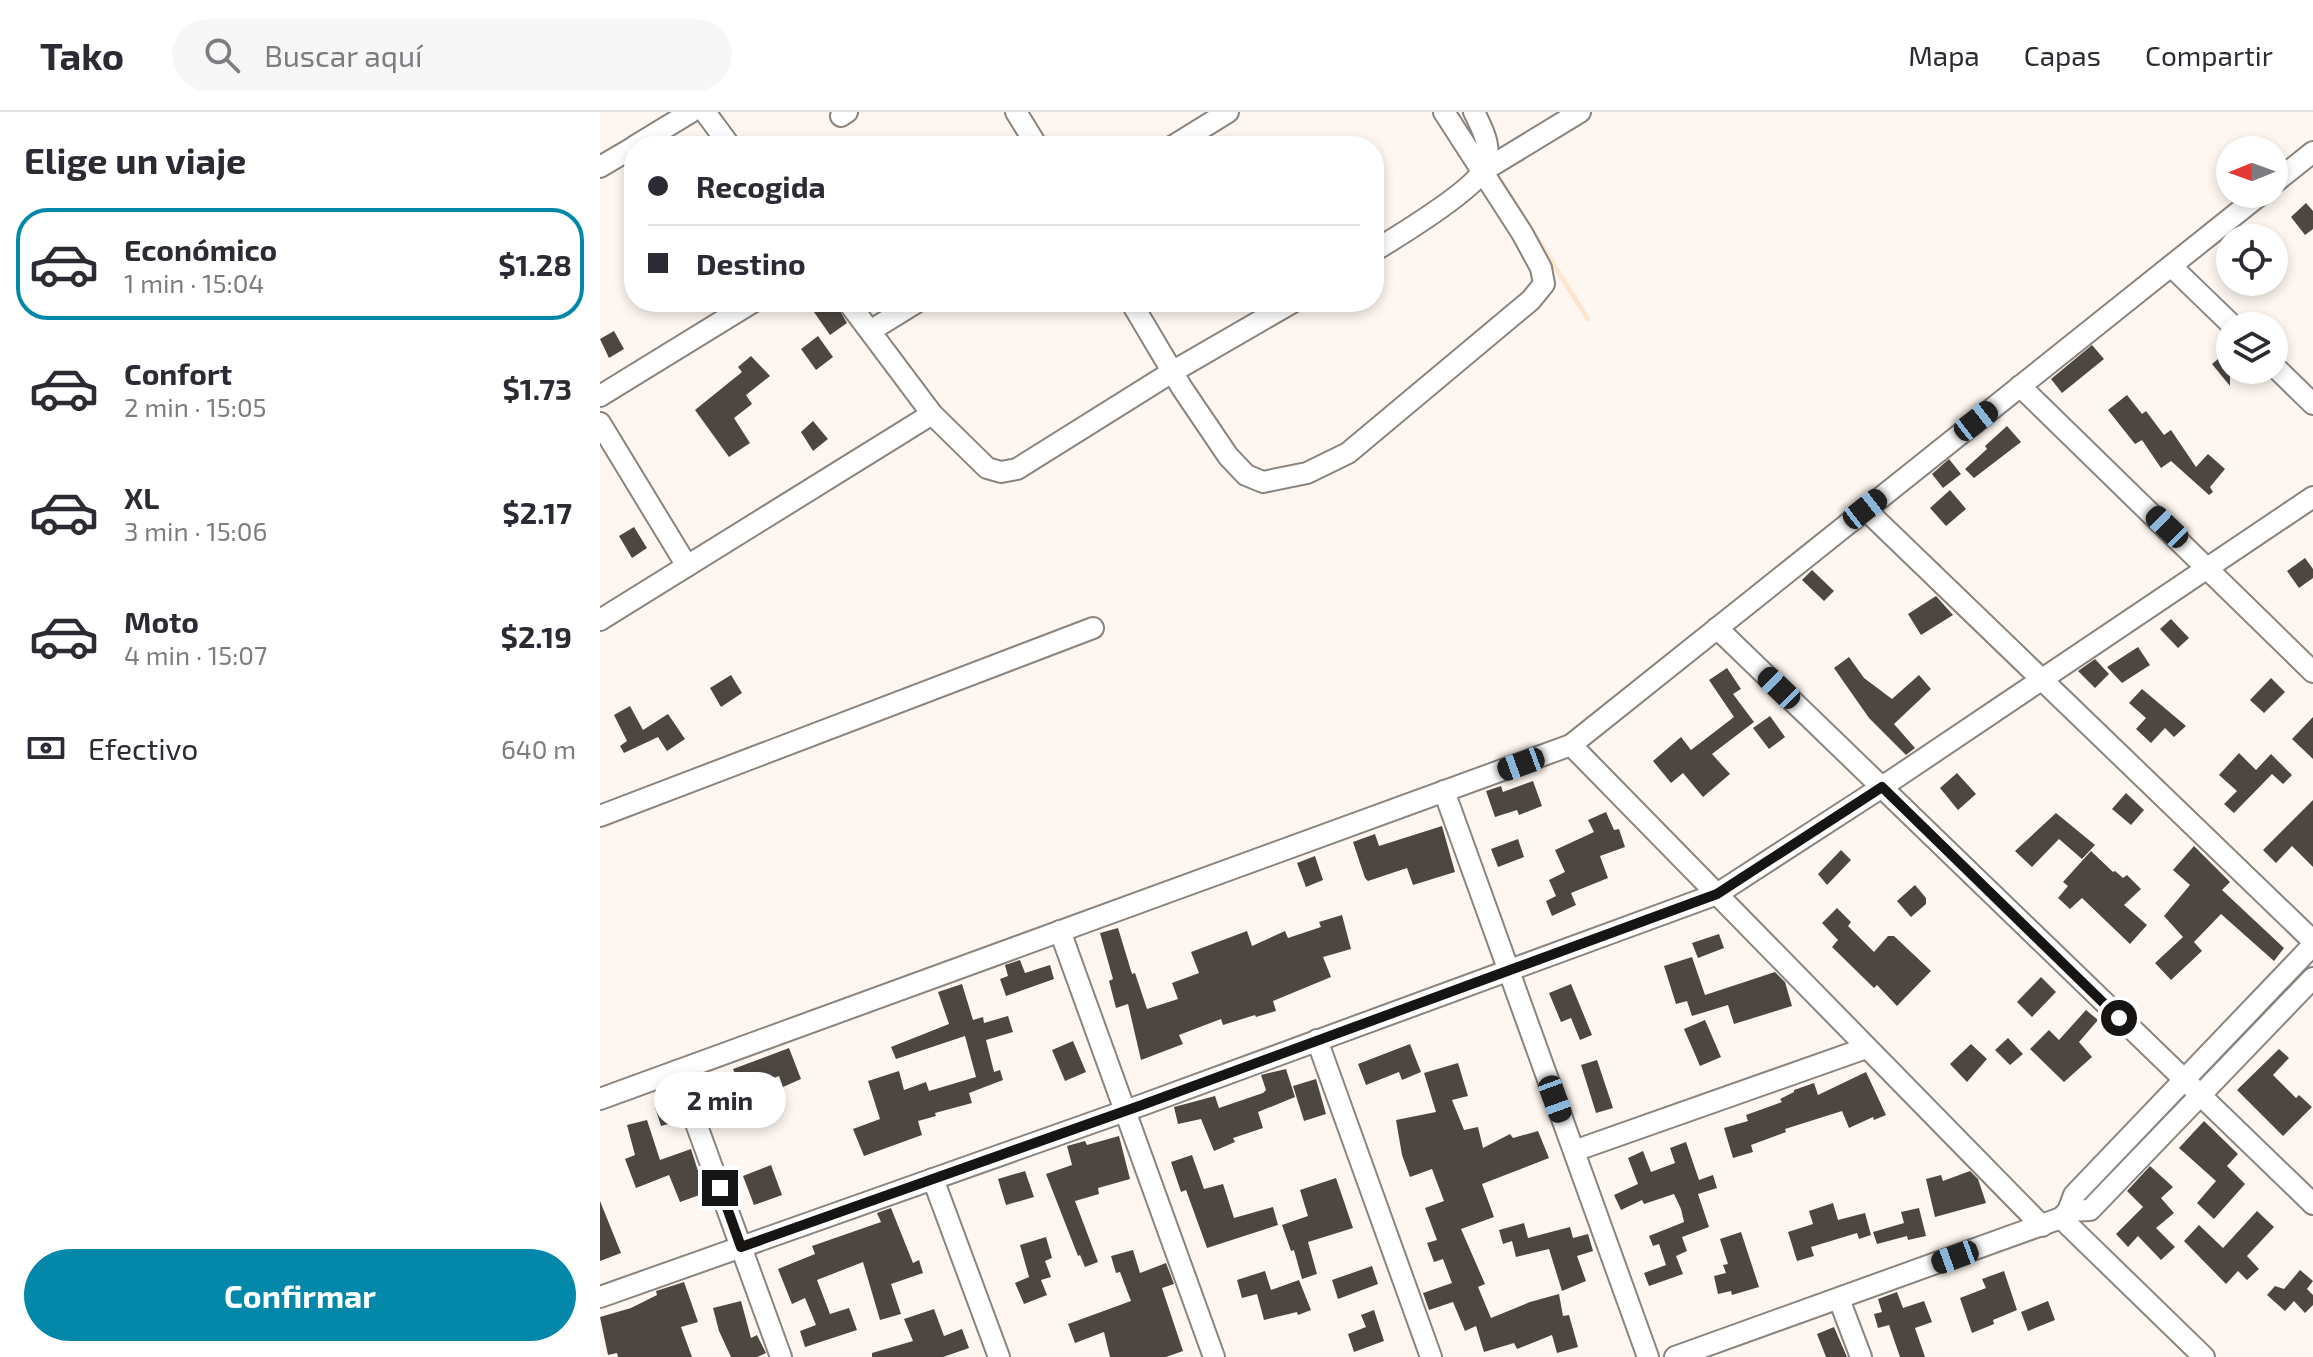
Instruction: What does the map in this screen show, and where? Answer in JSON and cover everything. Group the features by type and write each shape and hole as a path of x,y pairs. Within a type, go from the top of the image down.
{"street":[{"path":"651,136 691,112"},
{"path":"705,112 723,136"},
{"path":"1016,112 1031,136"},
{"path":"1189,136 1228,112"},
{"path":"1137,312 1215,438 1246,475 1263,482 1281,480 1307,473 1348,453 1531,300 1544,284 1541,268 1444,112"},
{"path":"1474,112 1486,134 1488,154 1483,171"},
{"path":"1384,244 1459,194 1483,171 1580,112"},
{"path":"600,167 624,152"},
{"path":"2288,172 2313,152"},
{"path":"600,1099 1571,745 2244,208"},
{"path":"2171,266 2219,312"},
{"path":"600,396 737,312"},
{"path":"856,312 932,414 987,468 1001,472 1017,469 1172,372 1276,312"},
{"path":"870,331 901,312"},
{"path":"2288,380 2313,404"},
{"path":"2020,386 2313,672"},
{"path":"600,620 932,414"},
{"path":"600,423 687,566"},
{"path":"600,1297 1125,1111 1717,894 2043,680 2313,497"},
{"path":"1865,509 2313,943 2074,1195 2057,1218"},
{"path":"600,816 1093,628"},
{"path":"1717,628 2313,1204"},
{"path":"1571,745 1866,1048 2057,1218 2204,1357"},
{"path":"1444,791 1648,1357"},
{"path":"1060,931 1214,1357"},
{"path":"1675,1357 2057,1218 2090,1210 2313,978"},
{"path":"1317,1040 1431,1357"},
{"path":"1574,1151 1866,1048"},
{"path":"677,1071 781,1357"},
{"path":"933,1179 999,1357"},
{"path":"1839,1299 1861,1357"}],"shaded area":[{"path":"1467,122 1590,318 1589,321 1586,321 1465,126"}],"building":[{"path":"2306,203 2313,211 2313,229 2305,235 2291,217"},
{"path":"814,312 841,312 847,323 830,335"},
{"path":"614,331 624,349 609,358 600,339"},
{"path":"818,336 833,357 816,370 801,349"},
{"path":"2092,345 2104,359 2062,393 2051,379"},
{"path":"751,356 770,376 746,395 752,404 734,418 750,443 729,457 695,410 742,372 738,367"},
{"path":"2127,395 2142,414 2146,411 2164,435 2171,430 2196,467 2208,454 2225,469 2210,487 2213,492 2209,495 2171,461 2161,468 2142,440 2135,444 2108,410"},
{"path":"813,421 828,439 813,451 801,432"},
{"path":"2007,426 2021,442 1974,478 1965,469"},
{"path":"1949,459 1961,474 1943,488 1932,474"},
{"path":"1950,490 1966,509 1946,526 1930,508"},
{"path":"634,527 647,548 632,558 619,536"},
{"path":"2305,558 2313,569 2313,578 2299,588 2287,571"},
{"path":"1812,570 1834,591 1824,601 1802,580"},
{"path":"1936,596 1953,615 1921,635 1908,614"},
{"path":"2171,619 2189,638 2178,648 2160,629"},
{"path":"2138,647 2150,665 2122,683 2107,667"},
{"path":"1849,657 1864,678 1892,699 1919,675 1931,689 1894,724 1915,748 1906,755 1869,718 1834,668"},
{"path":"2095,659 2109,674 2095,688 2078,671"},
{"path":"1727,668 1741,689 1733,694 1754,722 1712,754 1730,774 1703,797 1683,773 1671,783 1653,761 1681,737 1691,750 1734,717 1709,680"},
{"path":"731,675 742,693 721,707 710,688"},
{"path":"2271,678 2285,692 2264,713 2250,700"},
{"path":"2142,689 2186,726 2174,737 2165,728 2151,743 2136,729 2146,718 2129,703"},
{"path":"630,706 643,730 668,714 685,739 667,751 658,737 624,753 620,746 627,741 614,715"},
{"path":"1770,716 1785,737 1769,749 1753,728"},
{"path":"2313,717 2313,759 2292,739"},
{"path":"2239,753 2256,770 2271,754 2292,775 2283,784 2272,774 2234,813 2224,804 2237,791 2219,775"},
{"path":"1957,773 1976,794 1958,810 1940,788"},
{"path":"1533,781 1542,806 1519,815 1517,810 1495,817 1486,791 1501,786 1503,792"},
{"path":"2126,793 2144,810 2131,825 2112,809"},
{"path":"2313,800 2313,867 2292,846 2276,863 2263,850"},
{"path":"1606,812 1614,830 1619,829 1625,847 1600,856 1608,878 1571,893 1576,905 1552,916 1546,901 1556,896 1549,880 1565,872 1555,850 1594,832 1588,820"},
{"path":"2056,813 2095,845 2082,859 2059,839 2032,867 2015,851"},
{"path":"1442,826 1455,872 1413,885 1407,868 1368,881 1365,878 1353,842 1375,834 1379,846"},
{"path":"1518,839 1524,857 1498,867 1491,849"},
{"path":"2194,846 2230,882 2222,890 2284,948 2274,961 2221,914 2194,942 2202,951 2171,980 2155,963 2183,937 2164,916 2190,885 2173,870"},
{"path":"1841,850 1851,860 1827,885 1818,874"},
{"path":"2091,851 2113,872 2123,878 2127,875 2141,889 2124,905 2147,925 2130,944 2082,898 2070,909 2058,898 2068,886 2063,882"},
{"path":"1315,856 1323,880 1306,887 1297,863"},
{"path":"1915,885 1926,898 1926,904 1911,917 1897,901"},
{"path":"1837,908 1851,922 1848,926 1874,952 1888,936 1894,936 1931,971 1897,1006 1832,947 1838,940 1822,923"},
{"path":"1342,915 1351,949 1323,957 1331,977 1273,1001 1276,1011 1223,1025 1221,1019 1179,1035 1183,1044 1141,1060 1128,1004 1116,1008 1109,981 1113,979 1100,933 1118,928 1147,1009 1178,999 1172,983 1199,973 1191,952 1247,931 1252,946 1285,931 1288,938 1321,927 1319,922"},
{"path":"1719,934 1724,948 1698,958 1692,943"},
{"path":"1692,957 1705,995 1775,972 1785,982 1792,1006 1734,1024 1728,1005 1692,1016 1687,1001 1676,1004 1664,966"},
{"path":"1020,960 1025,973 1050,965 1054,979 1006,996 1000,979 1008,976 1005,965"},
{"path":"2041,977 2056,992 2032,1017 2017,1002"},
{"path":"962,984 973,1020 983,1017 984,1023 1008,1016 1013,1032 986,1040 994,1072 1000,1070 1003,1080 969,1093 972,1103 918,1121 922,1135 864,1156 853,1129 880,1119 868,1081 899,1071 904,1090 926,1082 929,1091 976,1077 965,1036 896,1059 891,1047 949,1024 938,992"},
{"path":"1571,984 1592,1035 1580,1040 1571,1018 1561,1022 1549,993"},
{"path":"2086,1010 2098,1020 2079,1042 2092,1057 2064,1082 2030,1049 2049,1030 2059,1040"},
{"path":"1705,1020 1721,1057 1700,1066 1684,1029"},
{"path":"2008,1038 2023,1054 2010,1065 1995,1050"},
{"path":"1073,1041 1086,1072 1065,1081 1052,1050"},
{"path":"1410,1044 1421,1072 1402,1080 1399,1072 1366,1085 1358,1064"},
{"path":"1971,1044 1987,1059 1967,1082 1950,1064"},
{"path":"789,1048 801,1079 783,1087 779,1076 742,1090 733,1069"},
{"path":"2279,1049 2289,1058 2273,1075 2296,1098 2299,1095 2312,1107 2283,1136 2237,1090"},
{"path":"1597,1060 1613,1108 1596,1113 1581,1065"},
{"path":"1458,1063 1468,1096 1452,1100 1464,1130 1478,1127 1483,1148 1510,1134 1513,1138 1538,1131 1549,1158 1482,1184 1494,1217 1461,1229 1485,1284 1478,1287 1491,1318 1559,1294 1563,1316 1569,1315 1578,1347 1557,1353 1552,1335 1517,1349 1514,1343 1484,1352 1476,1326 1465,1331 1453,1302 1429,1310 1423,1293 1452,1283 1443,1259 1434,1262 1427,1243 1437,1240 1425,1208 1444,1201 1432,1169 1410,1177 1402,1155 1396,1120 1436,1112 1424,1073"},
{"path":"1286,1069 1295,1097 1258,1112 1263,1128 1233,1138 1235,1142 1214,1151 1201,1119 1178,1124 1174,1107 1215,1096 1219,1108 1263,1093 1266,1090 1261,1075"},
{"path":"1866,1072 1886,1115 1874,1120 1873,1117 1849,1128 1842,1111 1785,1129 1786,1132 1751,1145 1753,1152 1733,1158 1724,1128 1748,1121 1746,1115 1782,1102 1780,1099 1794,1090 1814,1083 1818,1095"},
{"path":"1316,1079 1326,1114 1304,1121 1293,1086"},
{"path":"673,1101 679,1121 661,1126 655,1107"},
{"path":"647,1120 660,1160 691,1149 705,1193 680,1202 669,1175 636,1188 625,1159 635,1155 627,1125"},
{"path":"2204,1121 2238,1154 2227,1166 2245,1184 2214,1219 2197,1203 2216,1181 2179,1148"},
{"path":"1119,1136 1130,1179 1098,1188 1099,1194 1075,1201 1098,1262 1085,1267 1046,1174 1072,1165 1067,1146 1085,1141 1087,1145"},
{"path":"1686,1142 1699,1180 1713,1175 1717,1188 1698,1194 1709,1227 1682,1237 1687,1251 1676,1256 1683,1274 1649,1286 1644,1273 1666,1265 1659,1244 1653,1246 1649,1236 1684,1222 1681,1209 1674,1194 1644,1204 1642,1200 1621,1210 1614,1195 1638,1184 1628,1158 1643,1151 1651,1172 1675,1163 1670,1148"},
{"path":"1192,1155 1204,1189 1223,1184 1234,1218 1273,1207 1278,1225 1207,1248 1186,1190 1181,1192 1171,1162"},
{"path":"771,1165 782,1195 754,1205 743,1176"},
{"path":"2150,1166 2173,1187 2161,1198 2174,1213 2156,1228 2175,1247 2161,1260 2138,1236 2128,1247 2116,1234 2143,1207 2127,1191"},
{"path":"1025,1171 1034,1197 1006,1205 998,1179"},
{"path":"1970,1171 1978,1179 1986,1203 1935,1217 1926,1179 1941,1175 1943,1181"},
{"path":"1336,1178 1353,1228 1308,1242 1317,1274 1302,1279 1294,1250 1291,1251 1282,1225 1308,1216 1300,1190"},
{"path":"600,1201 621,1253 600,1261"},
{"path":"1833,1203 1838,1220 1865,1213 1871,1235 1859,1239 1857,1233 1811,1247 1814,1256 1797,1261 1788,1232 1813,1224 1809,1211"},
{"path":"891,1208 913,1263 919,1260 923,1273 891,1284 901,1314 880,1320 863,1262 817,1280 830,1314 849,1308 857,1330 805,1347 800,1331 816,1325 805,1298 792,1304 778,1269 815,1254 812,1246 881,1222 877,1213"},
{"path":"1919,1208 1926,1236 1908,1240 1907,1236 1877,1244 1873,1232 1904,1223 1901,1212"},
{"path":"2257,1211 2274,1227 2247,1256 2259,1269 2247,1280 2238,1271 2226,1284 2184,1241 2199,1225 2223,1248"},
{"path":"1524,1223 1528,1238 1570,1227 1573,1238 1588,1234 1593,1251 1577,1256 1586,1281 1562,1291 1549,1249 1516,1257 1512,1241 1503,1244 1499,1230"},
{"path":"1741,1232 1759,1287 1732,1295 1731,1291 1718,1294 1714,1276 1726,1273 1723,1265 1728,1264 1720,1239"},
{"path":"1046,1237 1052,1258 1045,1261 1051,1277 1041,1280 1047,1295 1024,1304 1015,1283 1029,1277 1020,1245"},
{"path":"1133,1250 1140,1273 1166,1263 1174,1284 1162,1288 1183,1351 1166,1357 1110,1357 1104,1332 1075,1343 1068,1324 1131,1301 1111,1256"},
{"path":"1372,1266 1378,1284 1338,1299 1332,1280"},
{"path":"2300,1270 2313,1281 2307,1289 2313,1295 2313,1305 2305,1313 2294,1301 2285,1311 2267,1295 2275,1286 2284,1289"},
{"path":"1265,1271 1271,1290 1299,1280 1311,1310 1264,1320 1257,1294 1242,1298 1237,1280"},
{"path":"2004,1271 2017,1310 1972,1333 1960,1298 1986,1288 1982,1279"},
{"path":"684,1282 698,1322 681,1327 692,1357 608,1355 600,1317 631,1308 657,1295 656,1291"},
{"path":"1897,1292 1903,1308 1924,1301 1932,1322 1915,1328 1925,1357 1900,1357 1889,1325 1878,1328 1874,1314 1882,1312 1878,1299"},
{"path":"741,1301 751,1338 757,1335 766,1353 757,1357 731,1357 719,1331 713,1308"},
{"path":"2048,1301 2055,1320 2028,1331 2021,1312"},
{"path":"934,1309 944,1336 962,1329 969,1348 943,1357 872,1357 872,1353 913,1341 904,1319"},
{"path":"1374,1310 1384,1341 1354,1352 1348,1334 1366,1327 1361,1315"},
{"path":"1834,1327 1847,1357 1826,1357 1817,1334"}],"route":[{"path":"720,1188 741,1247 1142,1105 1717,894 1882,787 2119,1018"}]}
